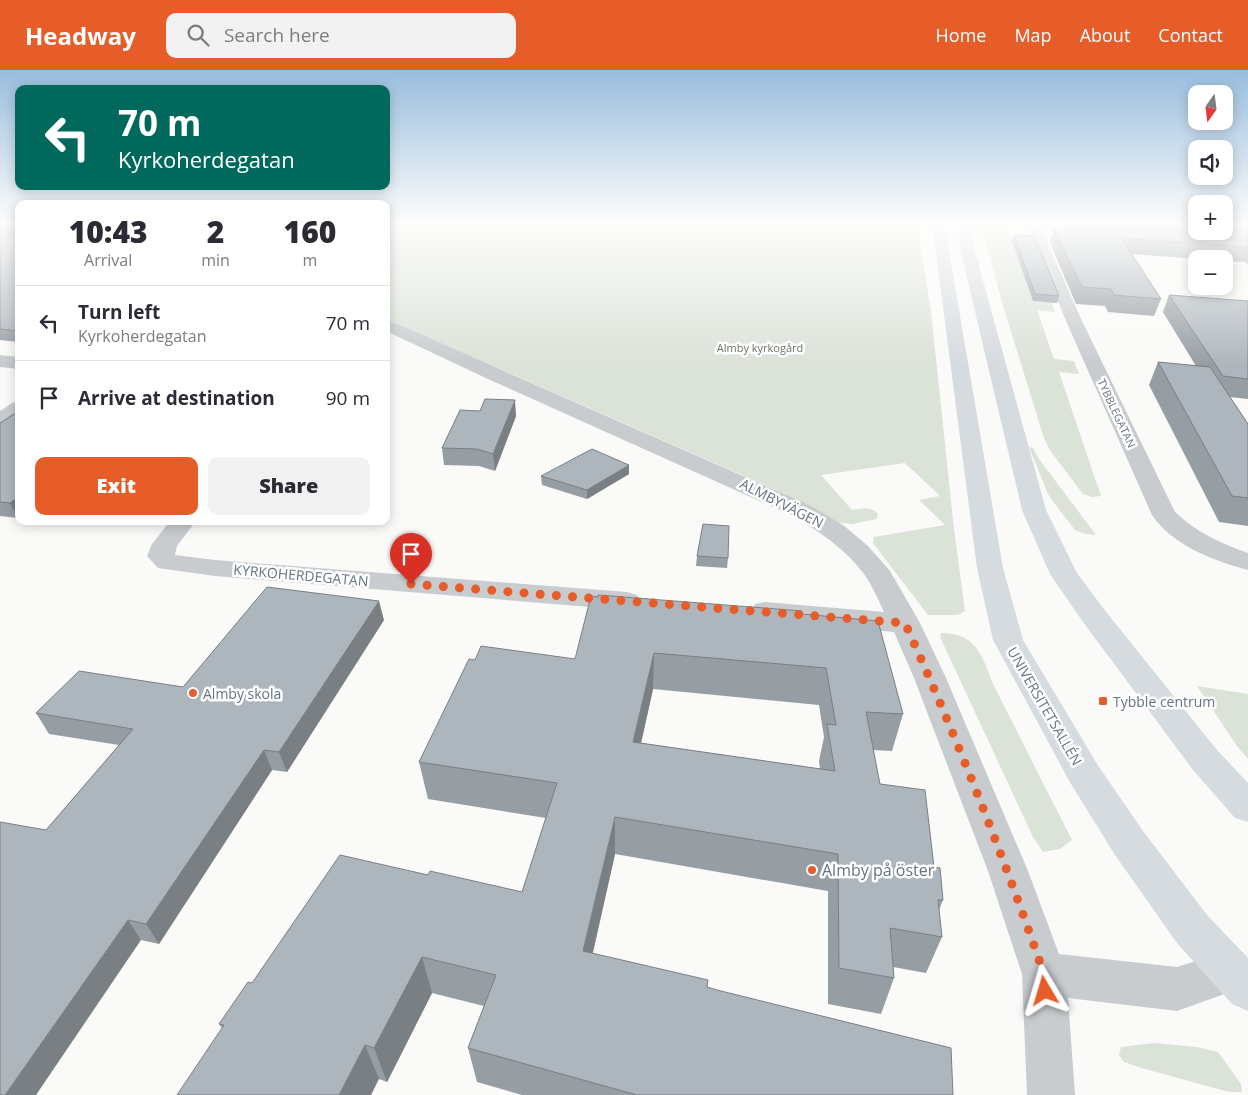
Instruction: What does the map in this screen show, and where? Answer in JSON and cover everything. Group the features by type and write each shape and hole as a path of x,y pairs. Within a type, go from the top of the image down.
{"main road":[{"name":"UNIVERSITETSALLÉN","path":"945,270 990,568 1008,640 1084,774 1129,843 1192,929 1243,976"},
{"path":"973,270 1034,510 1064,574 1093,615 1205,760 1248,807"}],"street":[{"name":"TYBBLEGATAN","path":"1052,270 1164,515 1182,532 1215,550 1248,562"},
{"name":"ALMBYVÄGEN","path":"390,326 495,375 800,510 834,530 859,552 876,571 905,623 930,678 1008,872 1044,974 1051,1095"},
{"path":"0,361 15,363"},
{"path":"0,420 15,410"},
{"name":"KYRKOHERDEGATAN","path":"181,525 165,544 160,556 167,562 254,571 656,603"},
{"path":"735,609 905,623"},
{"path":"1044,974 1176,989 1243,976"}],"green space":[{"name":"Almby kyrkogård","path":"390,270 924,270 931,312 954,529 965,611 958,615 928,615 873,543 874,537 945,525 919,500 940,496 905,463 821,475 852,510 869,509 878,514 877,519 852,524 833,522 776,490 503,370 417,335 390,320"},
{"path":"993,270 1030,270 1033,301 1052,302 1055,312 1037,310 1054,359 1074,361 1079,374 1059,372 1101,496 1092,497 1083,494 1049,449"},
{"path":"1029,447 1033,448 1039,459 1096,535 1075,530 1058,508 1048,494"},
{"path":"941,633 953,634 969,641 976,647 985,663 992,682 1072,840 1060,849 1043,852 1033,837 940,637"},
{"path":"1197,686 1248,694 1248,759 1237,746"},
{"path":"1154,1043 1197,1047 1218,1052 1241,1084 1242,1092 1229,1092 1138,1067 1124,1062 1119,1055 1121,1047"}],"building":[{"path":"0,270 15,270 15,331 0,329"},
{"path":"1026,270 1048,270 1059,296 1035,294"},
{"path":"1074,270 1142,270 1161,299 1114,295 1111,289 1082,287"},
{"path":"1169,295 1248,301 1248,379 1223,376"},
{"path":"1158,362 1210,367 1248,424 1248,498 1232,496"},
{"path":"485,399 515,400 493,454 477,449 442,448 460,410 480,411"},
{"path":"15,414 15,500 10,503 0,502 0,423"},
{"path":"592,449 629,465 587,490 541,476"},
{"path":"703,524 729,526 728,558 697,556"},
{"path":"267,587 379,601 279,752 264,750 146,924 128,920 5,1095 0,1095 0,822 46,830 133,729 36,713 79,671 183,687"},
{"name":"Almby på öster","path":"598,595 802,611 802,614 878,621 903,714 866,712 880,784 925,790 934,867 940,868 943,900 938,900 942,937 890,928 894,978 839,968 838,854 615,817 583,951 708,980 707,987 717,990 951,1048 953,1095 637,1095 468,1048 496,975 422,957 374,1048 365,1045 339,1095 177,1095 224,1025 219,1024 248,982 252,983 340,855 428,875 430,871 522,892 557,783 419,762 469,659 475,660 481,646 575,659 591,596 598,597","holes":["654,653 826,668 836,725 827,724 835,771 633,742"]}],"place":[{"name":"Almby skola","path":"193,693"},
{"name":"Tybble centrum","path":"1103,701"},
{"name":"Almby på öster","path":"812,870"}],"route":[{"path":"411,584 905,623 930,678 1008,872 1044,974 1045,991"}]}
